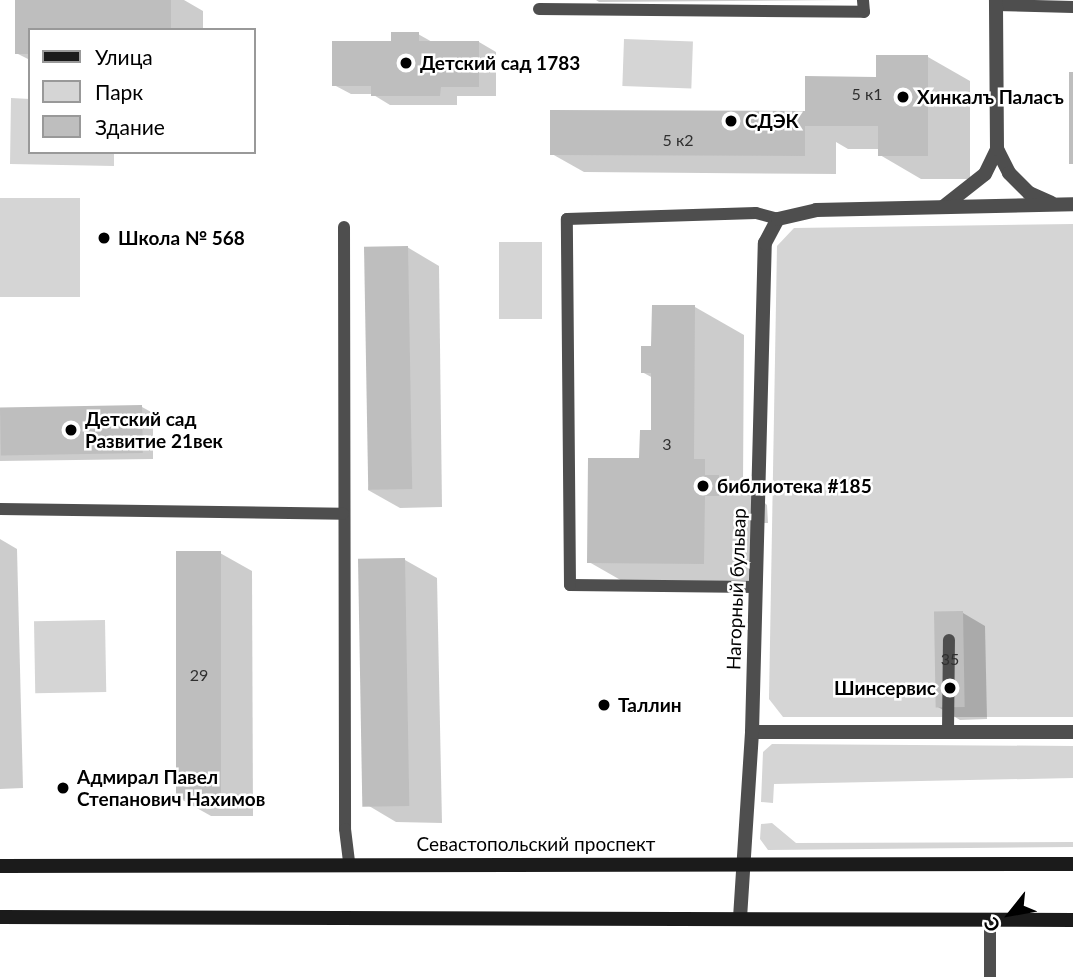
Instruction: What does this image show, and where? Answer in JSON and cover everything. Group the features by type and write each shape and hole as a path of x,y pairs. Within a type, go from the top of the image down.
{"main road":[{"name":"Севастопольский проспект","path":"0,866 741,862 1073,864"},
{"path":"0,917 1073,920"}],"street":[{"path":"942,207 966,194 985,174 997,149 996,3"},
{"path":"997,149 1009,173 1029,193 1053,204"},
{"path":"778,219 816,210 1073,204"},
{"name":"Нагорный бульвар","path":"740,918 741,862 752,732 765,243 778,219"},
{"path":"752,732 1073,732"}],"lane":[{"path":"539,9 864,12 863,0"},
{"path":"996,3 1073,7"},
{"path":"756,587 570,585 567,219 756,213 778,219"},
{"path":"344,227 345,829 349,864"},
{"path":"0,509 343,514"},
{"path":"948,732 949,640"},
{"path":"990,920 990,977"}],"green space":[{"path":"624,39 693,41 691,88 622,86"},
{"path":"11,98 28,99 28,154 114,154 114,166 10,164"},
{"path":"0,198 80,198 80,297 0,297"},
{"path":"1073,224 1073,717 783,717 769,699 777,246 794,228"},
{"path":"499,242 542,242 542,319 499,319"},
{"path":"105,620 106,692 35,693 34,621"},
{"path":"772,744 1073,746 1073,778 774,784 773,803 761,802 763,752"},
{"path":"772,823 796,843 1073,842 1073,847 768,850 760,839 761,824"}],"building":[{"path":"15,0 171,0 171,28 28,28 28,54 15,54"},
{"name":"Детский сад 1783","path":"391,32 419,32 419,41 479,41 479,87 441,87 440,96 371,96 371,86 332,86 332,41 391,41"},
{"path":"876,55 928,55 928,156 878,156 878,126 805,126 805,156 550,155 550,110 805,111 805,76 876,77"},
{"path":"1069,72 1073,72 1073,164 1069,164"},
{"path":"408,246 412,489 368,490 364,247"},
{"path":"652,305 695,305 694,459 705,459 705,475 719,475 719,496 705,496 704,564 587,563 588,458 639,458 640,430 651,430 651,373 641,373 641,346 651,346"},
{"name":"Детский сад Развитие 21век","path":"142,405 143,453 1,455 0,407"},
{"path":"176,551 221,551 221,799 176,799"},
{"path":"405,558 409,806 362,807 358,559"},
{"path":"963,611 965,707 936,707 934,612"}],"place":[{"name":"Детский сад 1783","path":"406,63"},
{"name":"Хинкалъ Паласъ","path":"903,97"},
{"name":"СДЭК","path":"731,121"},
{"name":"Школа № 568","path":"104,238"},
{"name":"Детский сад Развитие 21век","path":"71,430"},
{"name":"библиотека #185","path":"703,486"},
{"name":"Шинсервис","path":"950,688"},
{"name":"Таллин","path":"604,705"},
{"name":"Адмирал Павел Степанович Нахимов","path":"63,788"}]}
